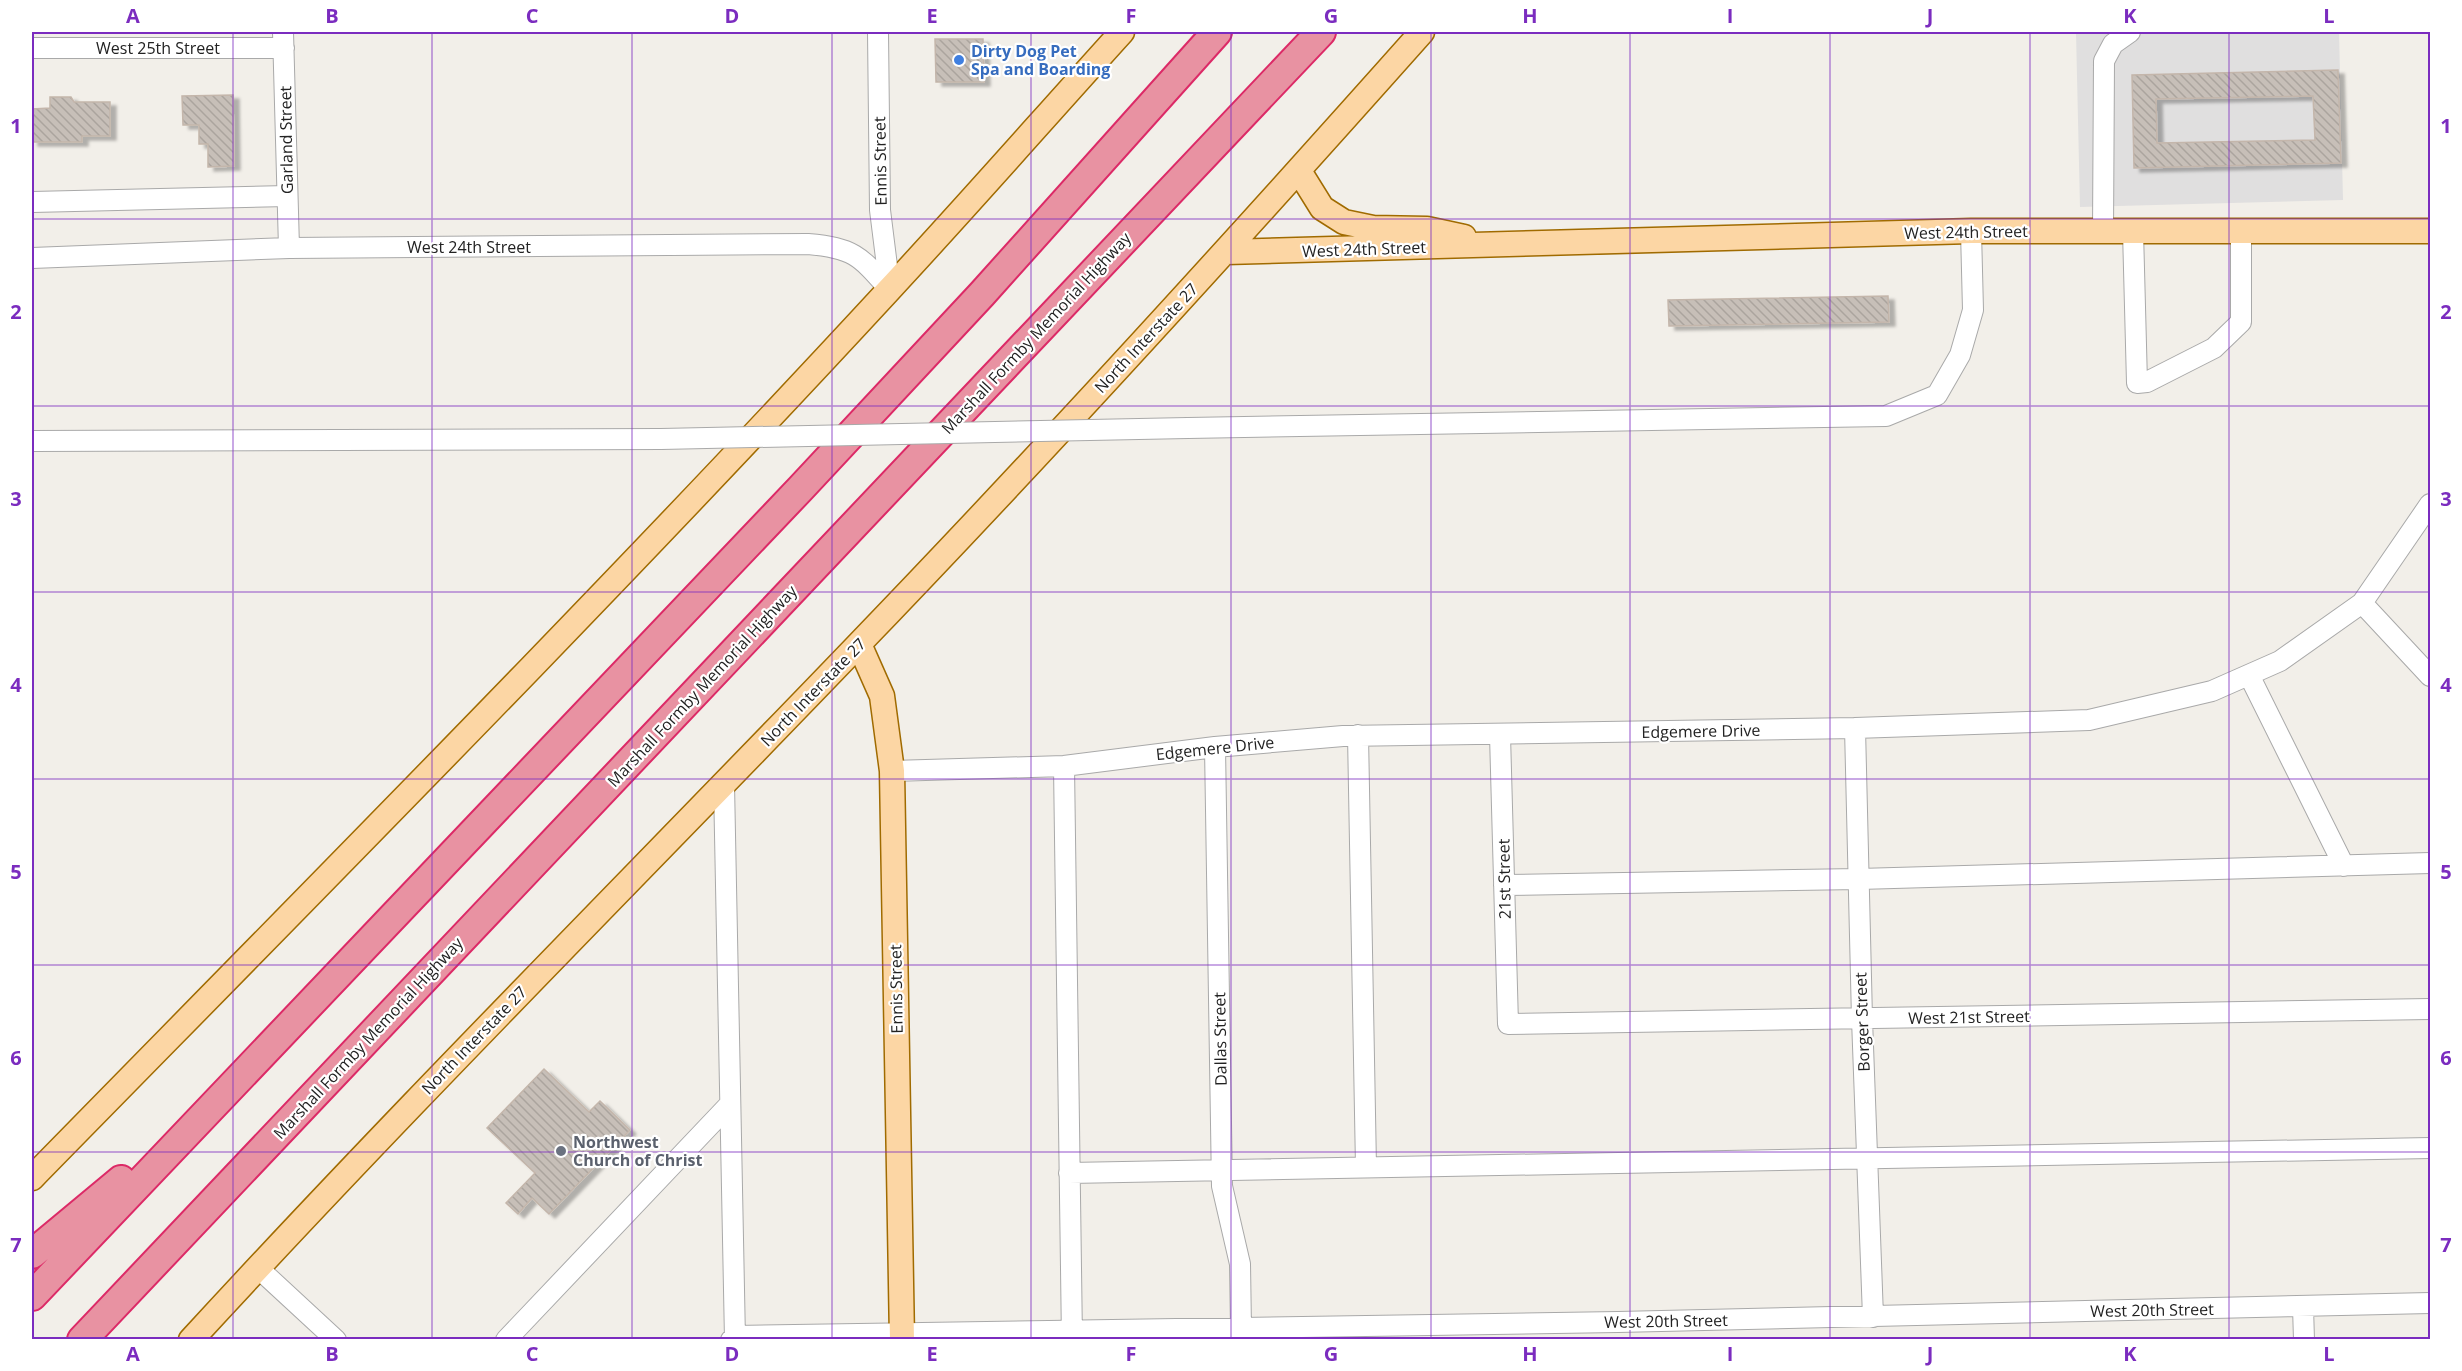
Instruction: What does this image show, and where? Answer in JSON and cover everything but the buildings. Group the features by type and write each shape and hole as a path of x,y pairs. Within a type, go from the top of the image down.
{"highway":[{"path":"32,1296 801,488 982,294 1217,32"},
{"name":"Marshall Formby Memorial Highway","path":"82,1340 1322,32"},
{"path":"32,1254 212,1107"}],"main road":[{"path":"32,1178 355,849 890,290 1122,32"},
{"name":"North Interstate 27","path":"191,1340 350,1167 858,644 1226,252 1422,32"},
{"name":"West 24th Street","path":"1299,171 1322,208 1344,222 1367,227 1427,228 1501,245"},
{"name":"West 24th Street","path":"1226,252 1971,231 2430,231"},
{"name":"Ennis Street","path":"858,644 882,696 892,771 902,1336"}],"street":[{"name":"Ennis Street","path":"878,32 880,210 890,290"},
{"path":"2103,231 2104,61 2113,44 2130,32"},
{"name":"West 25th Street","path":"32,48 124,40 284,40"},
{"name":"Garland Street","path":"284,40 289,248"},
{"path":"32,202 287,196"},
{"path":"32,441 661,439 1886,416 1936,395 1960,356 1973,310 1971,231"},
{"path":"2133,231 2137,383 2147,382 2214,348 2241,322 2241,231"},
{"name":"West 24th Street","path":"32,258 289,248 808,244 840,247 864,260 890,290"},
{"name":"Edgemere Drive","path":"892,771 1065,766 1215,747 1358,735 1500,735 1855,728 2089,720 2212,692 2280,661 2362,603 2430,506"},
{"path":"2362,603 2430,676"},
{"path":"2248,675 2344,866"},
{"name":"Borger Street","path":"1855,728 1862,1019 1873,1317"},
{"path":"1358,735 1366,1167"},
{"name":"21st Street","path":"1500,735 1508,1024"},
{"name":"Dallas Street","path":"1215,747 1222,1186 1240,1264 1241,1328"},
{"path":"1065,766 1072,1335"},
{"path":"724,784 733,1338"},
{"path":"1504,885 1859,879 2430,863"},
{"name":"West 21st Street","path":"1508,1024 2430,1009"},
{"path":"506,1340 730,1104"},
{"path":"1070,1173 2430,1148"},
{"path":"257,1268 336,1340"},
{"name":"West 20th Street","path":"733,1338 1072,1335 1241,1328 1619,1331 1873,1317 2430,1303"},
{"path":"2303,1307 2304,1340"}],"shaded area":[{"path":"2076,32 2339,32 2343,200 2080,207"}],"place":[{"name":"Dirty Dog Pet Spa and Boarding","path":"959,60"},
{"name":"Northwest Church of Christ","path":"561,1151"}]}
